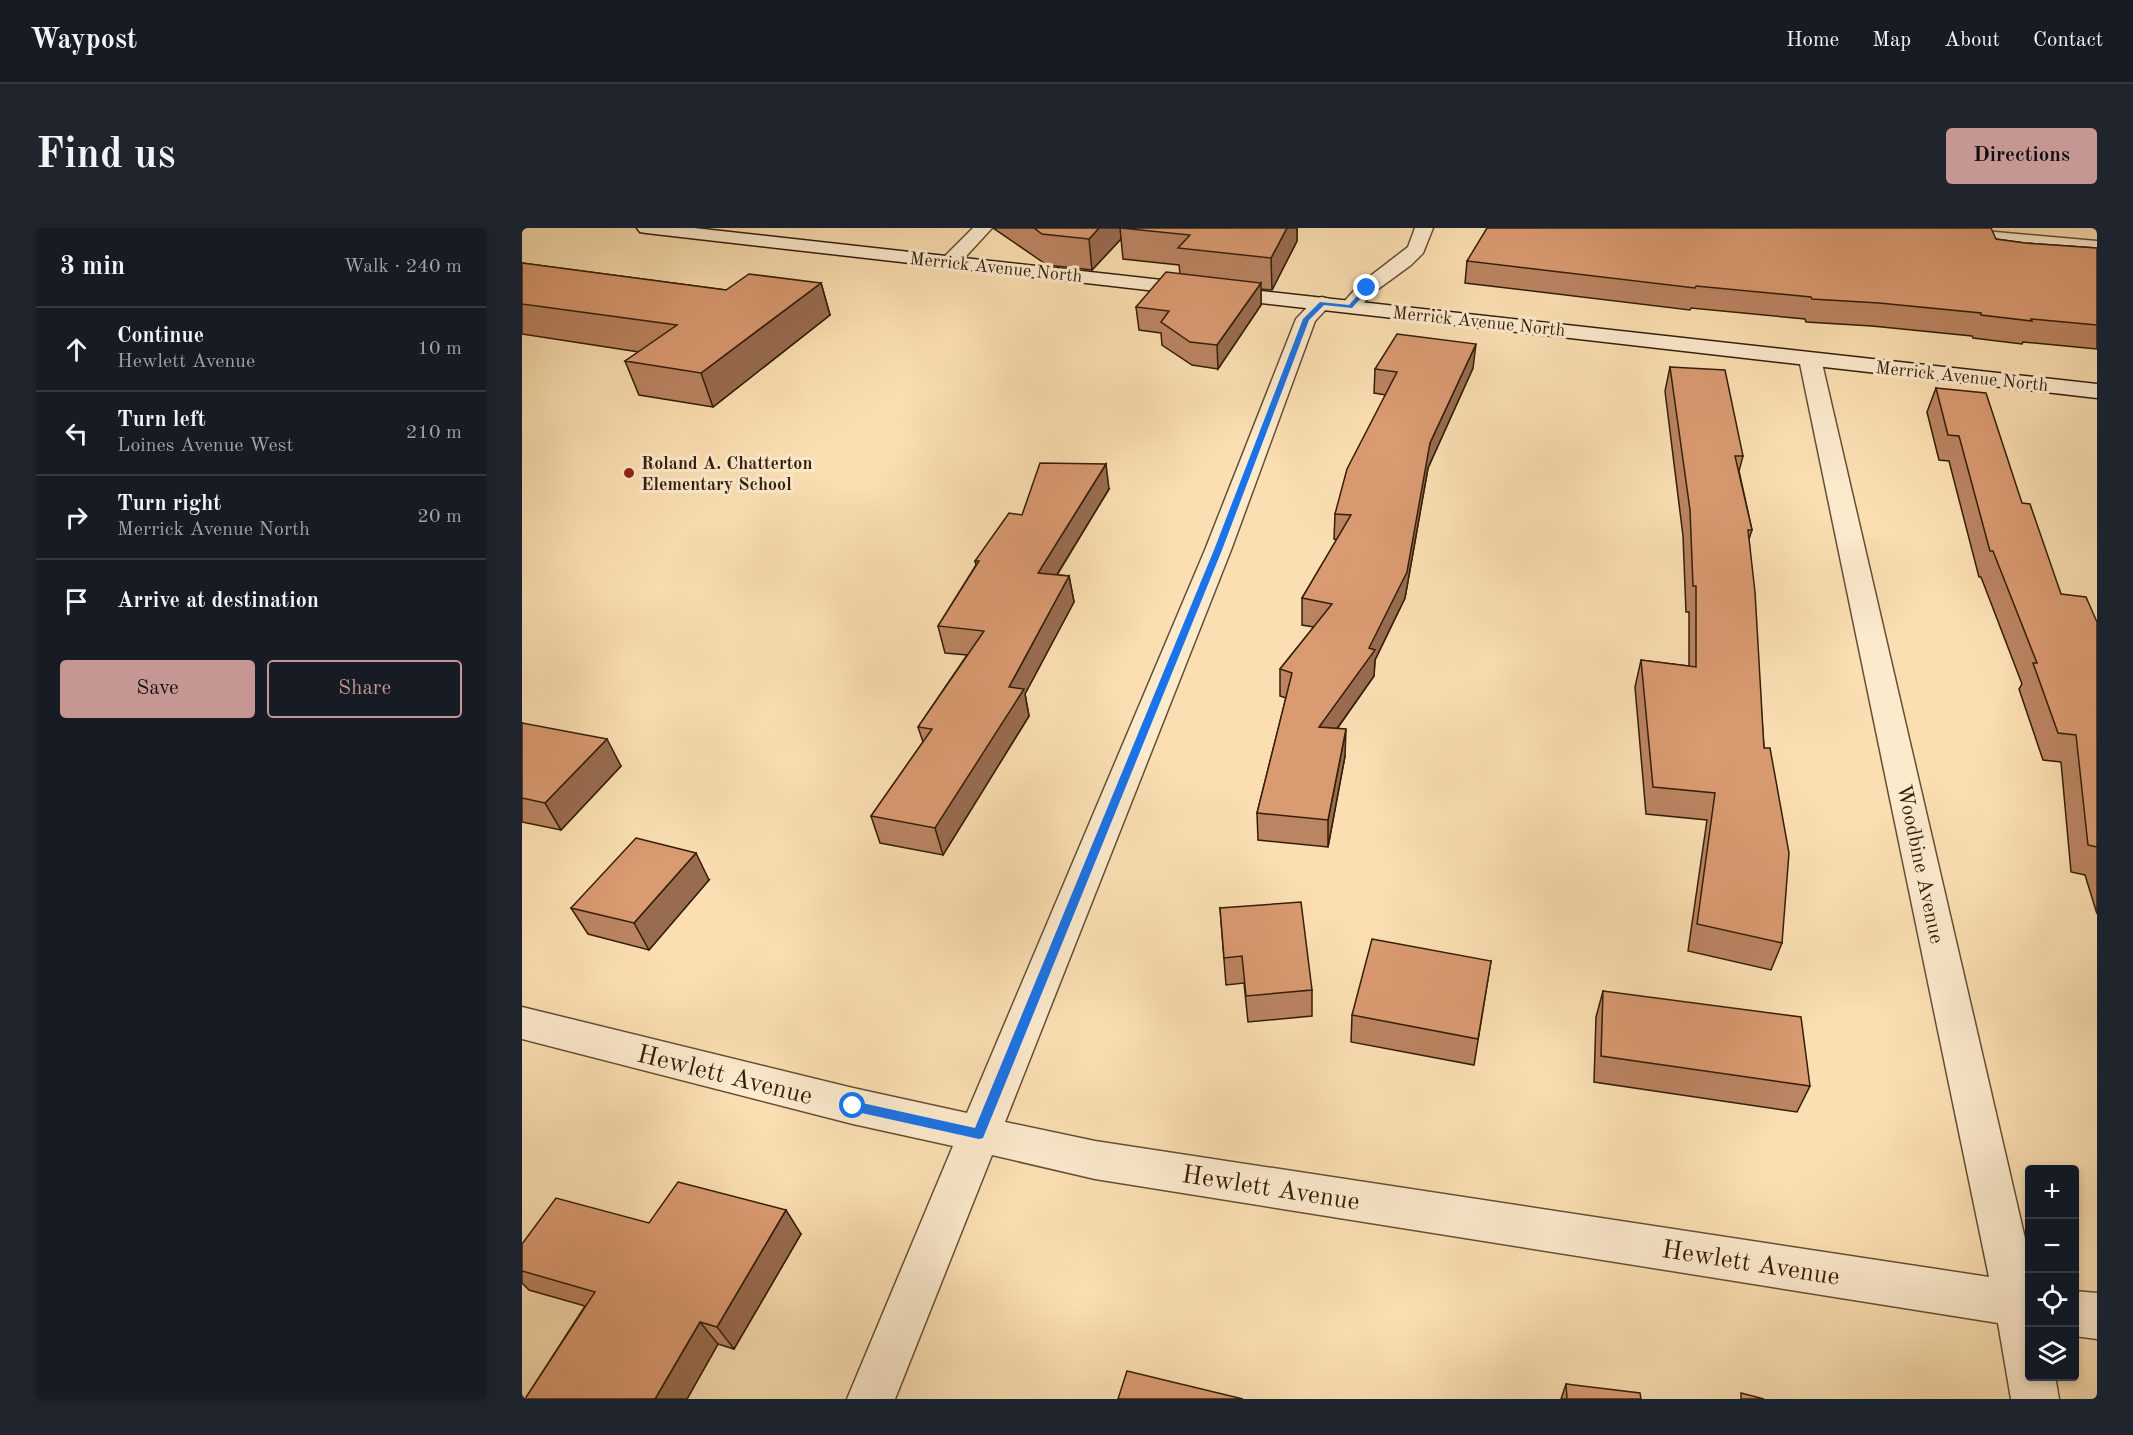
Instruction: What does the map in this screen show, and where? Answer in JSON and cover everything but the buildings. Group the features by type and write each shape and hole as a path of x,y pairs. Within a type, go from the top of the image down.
{"street":[{"name":"Merrick Avenue North","path":"645,228 2097,391"},
{"path":"950,262 983,228"},
{"path":"871,1399 1218,550 1306,319 1367,288 1404,261 1416,249 1424,228"},
{"path":"1892,228 2056,236 2097,247"},
{"name":"Woodbine Avenue","path":"1810,358 2024,1305 2026,1327"},
{"name":"Hewlett Avenue","path":"522,1023 853,1106 1107,1162 2024,1305"},
{"path":"2079,1314 2097,1316"},
{"path":"2032,1381 2035,1399"}],"place":[{"name":"Roland A. Chatterton Elementary School","path":"629,473"}],"route":[{"path":"853,1106 979,1134 1218,550 1306,319 1322,303 1350,306 1367,288"}]}
